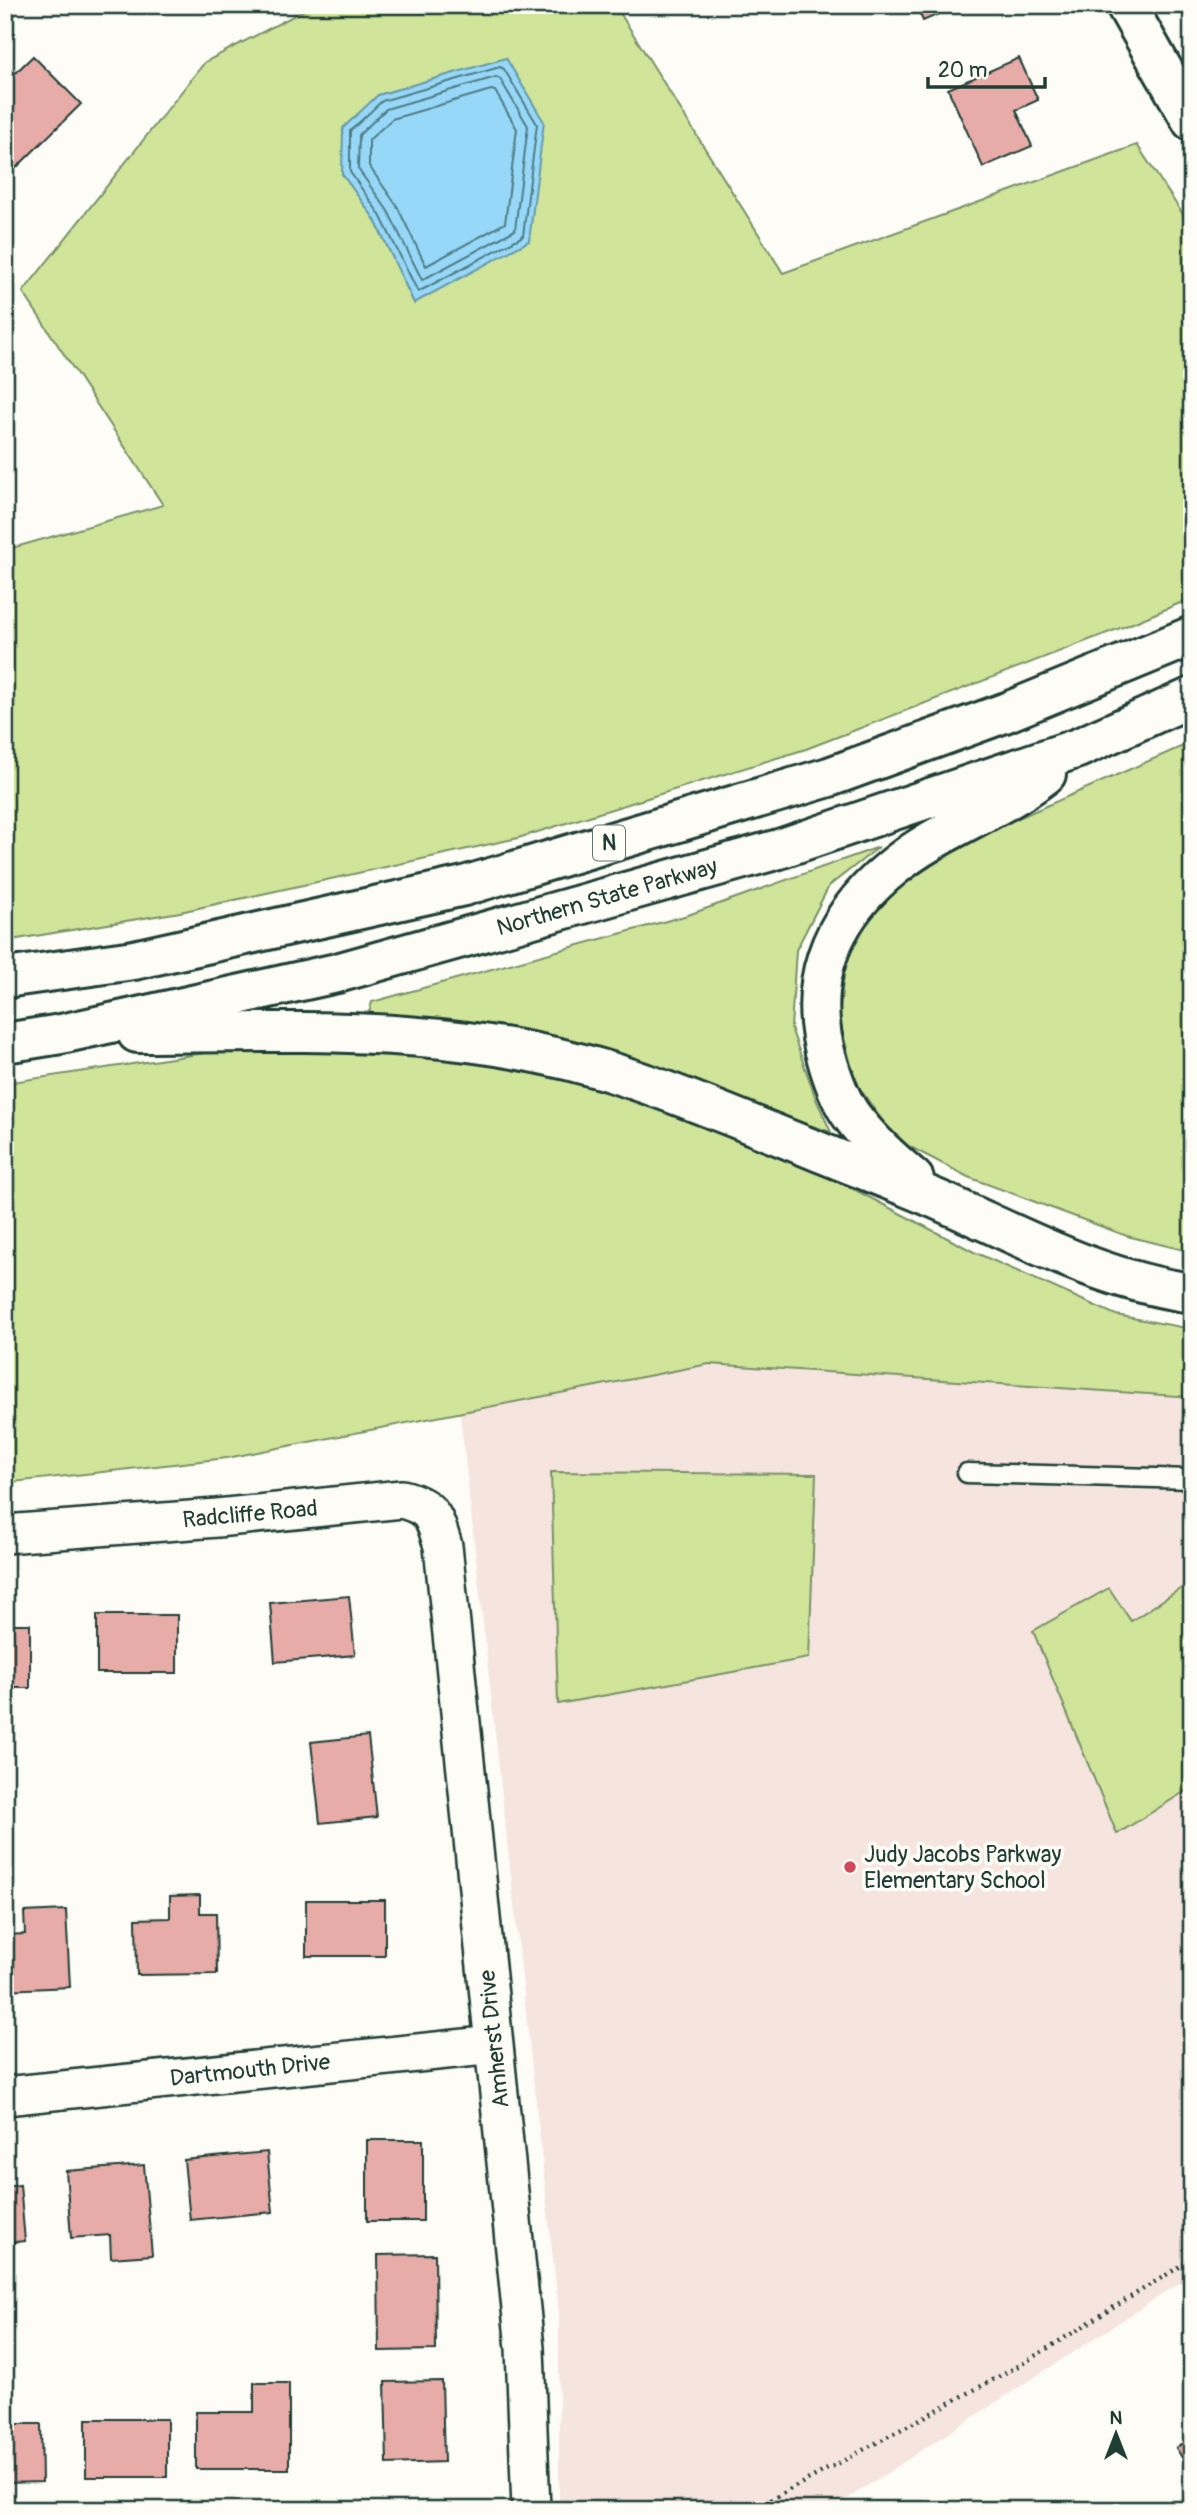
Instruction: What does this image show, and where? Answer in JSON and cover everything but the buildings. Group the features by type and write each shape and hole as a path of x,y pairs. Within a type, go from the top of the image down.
{"main road":[{"path":"1126,5 1192,121"},
{"name":"N","path":"5,978 134,960 464,886 829,777 1007,712 1192,636"},
{"name":"Northern State Parkway","path":"5,1043 61,1034 337,972 779,849 1078,748 1192,697"},
{"path":"943,1202 876,1147 849,1113 834,1080 820,1037 819,998 825,961 842,924 864,891 921,847 1026,790 1078,748"},
{"path":"61,1034 398,1034 550,1054 634,1080 943,1202 1041,1248 1101,1270 1171,1290 1192,1293"}],"street":[{"name":"Radcliffe Road","path":"5,1534 217,1518 402,1499 423,1504 434,1519 443,1546 445,1570"},
{"name":"Amherst Drive","path":"445,1570 525,2348 531,2510"},
{"name":"Dartmouth Drive","path":"5,2096 494,2045"}],"lane":[{"path":"967,1473 1192,1479"}],"path":[{"path":"752,2510 1022,2364 1192,2259"}],"shaded area":[{"name":"Judy Jacobs Parkway Elementary School","path":"709,1364 1192,1397 1192,2275 830,2510 559,2510 559,2313 460,1413"}],"green space":[{"path":"314,5 615,5 783,273 1137,145 1192,228 1192,598 806,749 518,838 180,912 5,941 5,550 163,505 23,292 205,62","holes":["506,59 414,303 374,218 342,174 378,95"]},
{"path":"1192,742 1192,1252 1127,1236 968,1177 895,1139 856,1083 839,1019 846,955 865,915 923,860"},
{"path":"879,847 829,886 796,950 791,1028 816,1099 831,1132 521,1032 453,1020 368,1016 372,1002 688,915"},
{"path":"219,1051 392,1051 533,1069 687,1115 840,1182 974,1252 1116,1315 1192,1329 1192,1397 709,1364 227,1458 5,1483 5,1083"},
{"path":"551,1472 816,1474 809,1658 558,1704"},
{"path":"1192,1581 1192,1787 1117,1834 1033,1631 1109,1588 1131,1621"}],"water":[{"path":"506,58 544,122 529,241 414,303 374,218 342,174 343,128 378,95"}],"place":[{"name":"Judy Jacobs Parkway Elementary School","path":"850,1867"}]}
